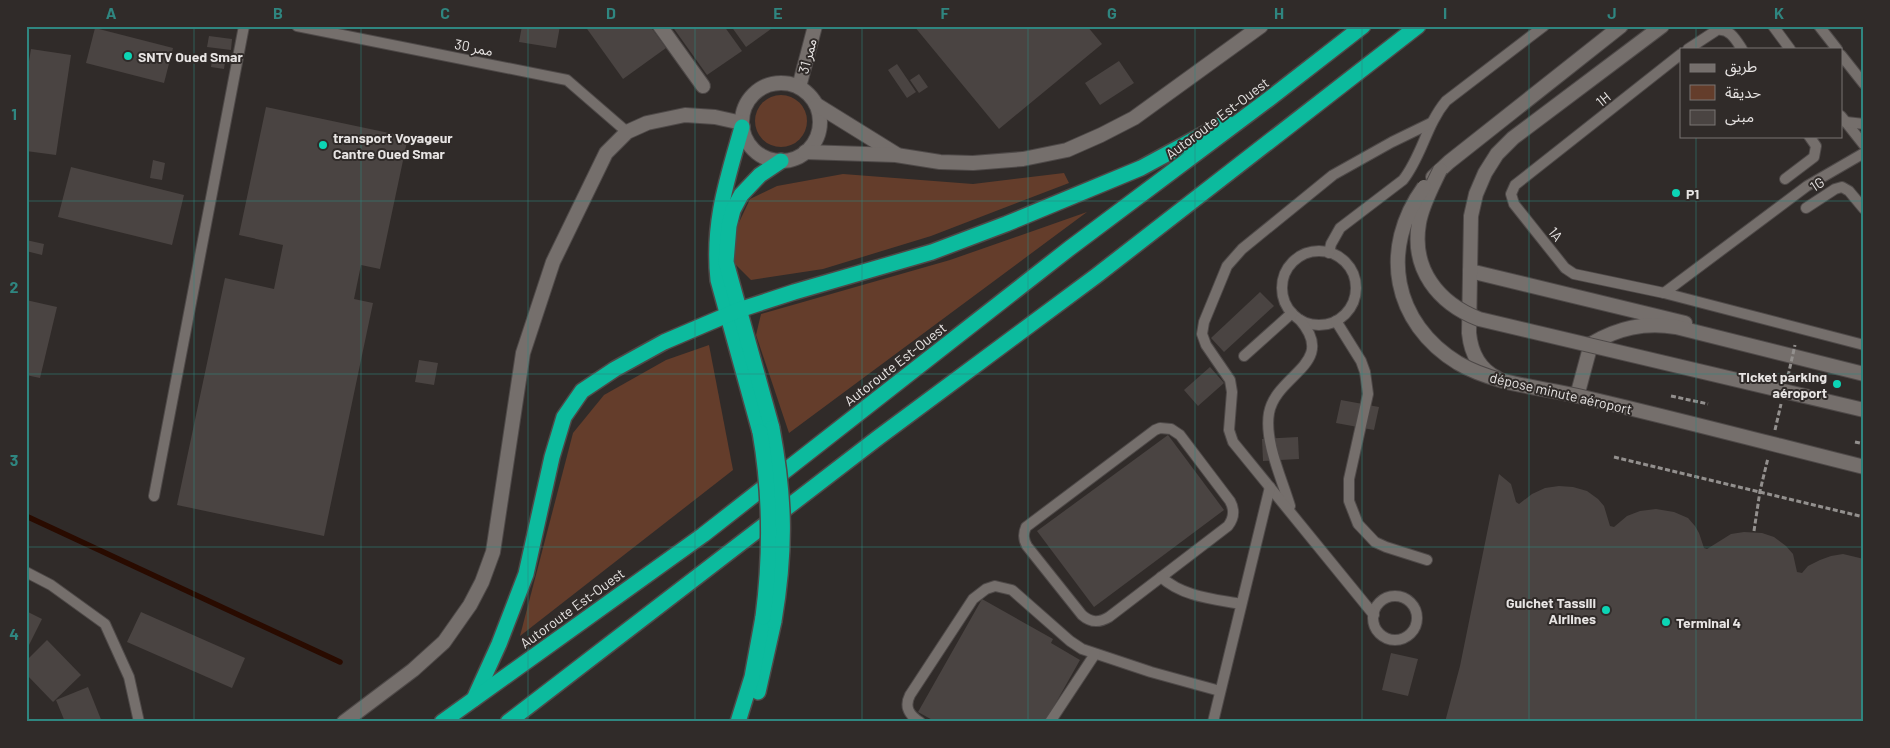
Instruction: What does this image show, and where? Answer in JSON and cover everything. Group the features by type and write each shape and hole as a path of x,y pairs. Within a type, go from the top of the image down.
{"highway":[{"name":"Autoroute Est-Ouest","path":"442,722 703,535 1070,248 1363,26"},
{"path":"512,720 879,437 1096,276 1418,26"},
{"path":"473,701 499,644 526,574 552,457 564,417 582,391 615,369 664,342 733,313 794,292 932,252 1006,224 1141,168 1269,99"},
{"path":"733,313 718,280 716,262 717,225 742,125"},
{"path":"738,722 782,573 784,544 783,504 779,466 766,430 733,313 726,262 729,226 733,210 741,195 750,184 781,161"},
{"path":"748,722 767,658 769,619"}],"main road":[{"path":"660,26 703,86"},
{"name":"ممر 31","path":"799,87 815,26"},
{"path":"805,152 896,155 940,162 973,163 1023,159 1067,150 1134,118 1262,26"},
{"name":"dépose minute aéroport","path":"1622,26 1440,170 1424,188 1406,219 1398,255 1402,291 1416,325 1425,336 1447,355 1485,376 1577,396 1864,466"},
{"path":"1662,26 1513,138 1497,154 1485,173 1476,194 1471,216 1470,343 1473,353 1484,369 1509,384 1631,409 1864,466"},
{"path":"817,105 820,118 819,131 814,143 794,159 781,161 770,159 760,154 748,142 742,125 743,111 748,101 755,92 765,86 776,82 788,83 799,87 809,94 817,105 896,155"},
{"path":"344,722 413,670 444,642 470,605 482,582 493,552 523,353 553,262 586,190 606,153 628,132 647,123 685,115 715,117 742,125"},
{"path":"1440,170 1422,210 1418,237 1422,264 1427,277 1444,299 1454,307 1479,319 1864,410"},
{"path":"1470,271 1864,368"},
{"path":"1577,396 1591,344 1604,336 1624,329 1646,325 1661,325 1864,374"}],"lane":[{"path":"154,496 244,26"},
{"name":"ممر 30","path":"297,26 568,80 628,132"},
{"path":"1329,253 1331,244 1340,228 1403,180 1414,164 1426,133 1438,111 1456,93 1544,26"},
{"path":"1773,26 1789,48"},
{"path":"1819,26 1835,48"},
{"path":"1689,48 1713,32 1722,29 1730,33 1741,48"},
{"name":"1H","path":"1542,165 1680,55"},
{"path":"1842,56 1864,84"},
{"path":"1844,119 1864,124"},
{"path":"1844,119 1864,145"},
{"path":"1374,615 1376,607 1381,601 1395,596 1409,601 1414,607 1417,622 1409,635 1402,639 1387,639 1376,629 1374,615 1237,447 1231,436 1232,392 1230,380 1206,344 1202,334 1204,322 1222,276 1242,249 1333,175 1431,123"},
{"name":"1G","path":"1785,179 1814,157 1816,146 1810,138"},
{"path":"1664,293 1807,186 1864,153"},
{"name":"1A","path":"1542,165 1512,189 1512,199 1514,204 1570,272 1580,276 1664,293"},
{"name":"1G","path":"1806,208 1835,189 1842,187 1849,191 1864,209"},
{"path":"1291,512 1270,440 1269,412 1279,390 1310,360 1312,344 1310,335 1295,316 1283,297 1283,278 1293,262 1310,253 1329,253 1338,257 1351,271 1355,290 1350,308 1336,321 1317,325 1295,316"},
{"path":"1664,293 1864,344"},
{"path":"1244,356 1295,316"},
{"path":"1336,321 1361,361 1367,383 1367,405 1348,489 1353,513 1358,524 1376,542 1386,548 1427,560"},
{"path":"1166,428 1180,435 1230,501 1234,516 1228,526 1161,578 1109,618 1104,621 1092,621 1082,615 1027,546 1023,536 1026,527 1155,430 1166,428"},
{"path":"1213,722 1270,487"},
{"path":"26,572 51,585 105,624 130,677 139,722"},
{"path":"1161,578 1182,591 1241,604"},
{"path":"920,722 910,714 907,708 907,701 910,695 973,600 986,589 995,586 1012,590 1070,641 1082,649 1220,691"},
{"path":"1050,722 1095,654"}],"path":[{"path":"1671,396 1708,404"},
{"path":"1855,442 1864,444"},
{"path":"1614,457 1864,517"}],"green space":[{"path":"781,95 791,97 799,103 805,111 807,121 805,131 799,139 791,145 781,147 771,145 763,139 757,131 755,121 757,111 763,103 771,97"},
{"path":"1064,173 1069,183 931,236 823,269 751,280 734,263 734,233 750,199 777,186 843,174 973,184"},
{"path":"1087,212 789,433 756,335 761,314 950,260"},
{"path":"709,345 733,470 520,636 573,433 604,395 666,360"}],"building":[{"path":"522,26 560,26 556,48 519,42"},
{"path":"585,26 650,26 666,48 623,79"},
{"path":"672,26 724,26 742,51 707,75"},
{"path":"731,26 775,26 746,47"},
{"path":"914,26 1087,26 1102,44 999,129"},
{"path":"95,28 173,48 164,83 86,63"},
{"path":"209,36 232,39 231,50 207,47"},
{"path":"31,49 71,55 56,155 26,151 26,79"},
{"path":"213,53 226,54 224,69 211,67"},
{"path":"1119,61 1134,83 1100,105 1085,83"},
{"path":"897,64 916,92 907,98 888,70"},
{"path":"919,74 928,87 919,93 910,80"},
{"path":"266,107 408,137 380,269 361,265 354,299 373,303 324,536 177,505 225,278 274,289 283,245 239,235"},
{"path":"153,160 165,163 162,180 150,178"},
{"path":"71,167 184,195 172,245 58,217"},
{"path":"26,240 44,244 42,255 26,251"},
{"path":"1260,292 1274,306 1224,352 1211,338"},
{"path":"26,300 57,307 40,378 26,375"},
{"path":"419,360 438,363 434,385 415,382"},
{"path":"1210,367 1224,383 1198,406 1184,390"},
{"path":"1341,400 1379,407 1374,430 1336,423"},
{"path":"1168,435 1224,510 1094,607 1037,531"},
{"path":"1298,437 1299,459 1263,461 1262,439"},
{"name":"Terminal 4","path":"1499,474 1511,484 1516,502 1519,504 1532,494 1545,488 1573,487 1587,491 1604,506 1610,526 1614,527 1627,516 1640,511 1656,509 1674,512 1688,518 1699,533 1704,548 1707,549 1731,534 1744,532 1762,533 1774,537 1786,546 1793,554 1797,572 1802,573 1808,566 1831,556 1843,554 1864,559 1864,722 1445,722 1460,666"},
{"path":"982,599 1053,639 1051,643 1080,660 1045,722 936,722 918,712"},
{"path":"26,611 42,619 26,651"},
{"path":"141,612 245,658 232,688 127,642"},
{"path":"47,640 81,675 53,702 26,674 26,661"},
{"path":"1391,653 1418,659 1408,696 1382,690"},
{"path":"88,687 102,722 65,722 56,700"}],"waterway":[{"path":"26,516 340,662"}],"place":[{"name":"SNTV Oued Smar","path":"128,56"},
{"name":"transport Voyageur Cantre Oued Smar","path":"323,145"},
{"name":"P1","path":"1676,193"},
{"name":"Ticket parking aéroport","path":"1837,384"},
{"name":"Guichet Tassili Airlines","path":"1606,610"},
{"name":"Terminal 4","path":"1666,622"}]}
